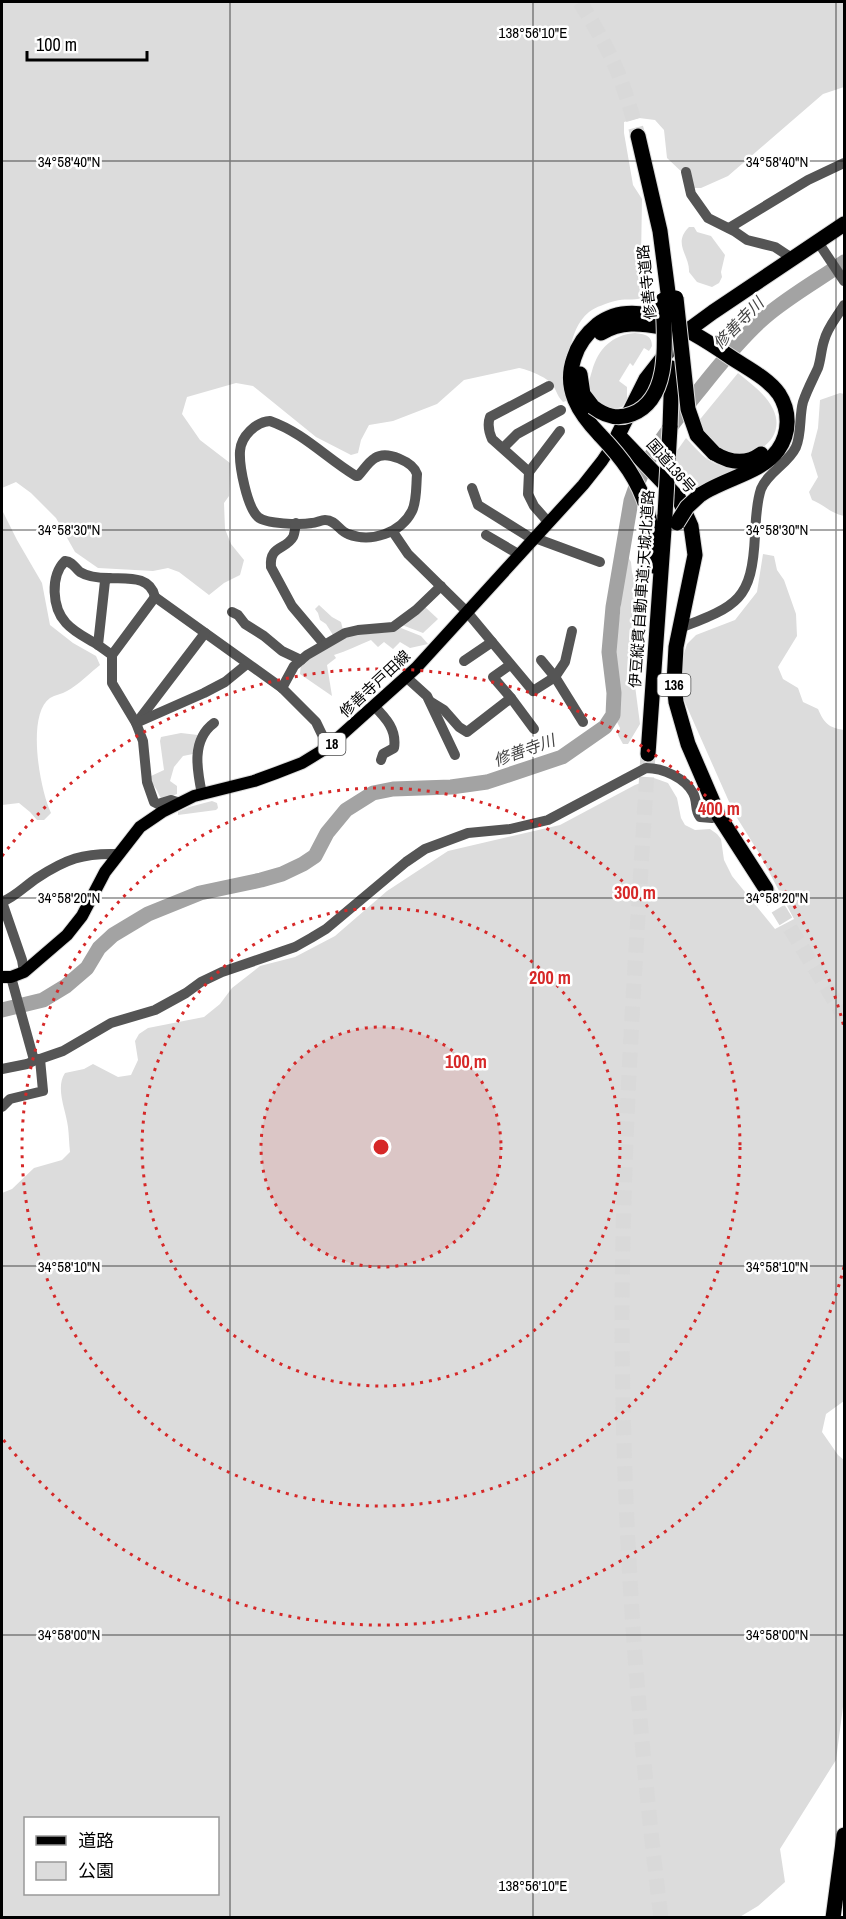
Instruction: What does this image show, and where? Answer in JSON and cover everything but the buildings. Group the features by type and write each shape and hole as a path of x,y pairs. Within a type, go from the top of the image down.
{"highway":[{"name":"修善寺道路","path":"638,136 660,231 669,299 672,368 670,427"},
{"path":"646,169 688,409 697,435 714,453 729,461 752,460 770,446 778,433 780,417 771,396 739,365"},
{"path":"646,379 687,331 793,259 820,245 844,224"},
{"path":"669,299 663,371 654,396 637,412 622,417 607,415 593,407 583,394 580,369 585,353 600,334 608,329 627,324 646,324 687,331"},
{"path":"655,662 652,535 648,512 640,488 629,468 581,413 572,389 572,364 577,348 583,339 601,322 624,313 656,316 687,331 767,381 779,394 787,415 784,438 778,451 767,461 700,495 671,519"},
{"path":"618,435 646,379 657,349 656,336 650,329 627,324"},
{"name":"伊豆縦貫自動車道;天城北道路","path":"648,754 656,645 671,519 670,427"},
{"name":"国道136号","path":"618,435 679,499 687,515 693,536 694,565 674,668 676,702 688,744 719,816 766,889"},
{"path":"833,1917 844,1835"}],"main road":[{"name":"修善寺戸田線","path":"6,977 24,972 53,948 73,927 82,916 117,854 140,827 180,803 202,794 276,773 310,759 328,747 467,612 535,539 603,461 618,435"}],"street":[{"path":"729,228 808,180 844,163"},
{"path":"686,172 691,194 708,218 747,240 775,247 793,259"},
{"path":"820,245 844,280"},
{"path":"680,628 734,603 745,589 753,566 760,493 766,481 795,449 801,431 802,404 818,369 824,340 844,306"},
{"path":"529,472 492,439 489,421 490,417 549,386"},
{"path":"503,448 517,434 561,410"},
{"path":"270,421 278,424 308,441 336,464 356,476 380,456 400,460 411,466 417,474 414,505 408,516 393,532 376,536 361,536 347,534 334,522 328,521 311,523 264,521 256,515 249,503 244,485 240,450 249,433 263,422 270,421"},
{"path":"549,523 534,506 528,494 529,472 560,431"},
{"path":"472,489 478,505 535,539 600,562"},
{"path":"296,523 292,538 274,553 271,567 292,606 324,644"},
{"path":"393,532 408,554 467,612 533,692 555,677 564,662 572,631"},
{"path":"486,535 520,555"},
{"path":"112,655 72,630 60,617 54,585 58,571 65,561 80,572 89,575 147,582 153,588 155,597 282,688 316,722 328,747"},
{"path":"98,645 104,586 109,578"},
{"path":"282,688 294,666 324,644 345,633 393,627 403,621 441,586"},
{"path":"155,597 112,655 112,683 136,723 143,741 147,782 154,802 158,804 171,800 180,803"},
{"path":"232,612 282,651 301,660"},
{"path":"136,723 205,633"},
{"path":"464,661 492,642"},
{"path":"541,660 555,677 583,723"},
{"path":"136,723 225,682 247,664"},
{"path":"510,665 492,678 511,698 534,729"},
{"path":"399,679 419,688 431,702 455,755"},
{"path":"378,698 389,722 395,743 394,748 383,754 381,760"},
{"path":"431,702 449,713 459,727 467,732 511,698"},
{"path":"202,794 197,769 197,754 206,729 214,723"},
{"path":"2,1069 27,1064 63,1051 111,1023 155,1010 222,972 295,947 326,929 406,862 425,849 468,833 510,829 548,820 646,768 663,771 685,784 693,794 696,813 700,817 712,819 719,816"},
{"path":"24,972 2,902 37,878 73,858 97,853 117,854"},
{"path":"2,1107 10,1099 43,1091 37,1059 24,1026 15,990 6,977"}],"green space":[{"path":"2,2 844,2 844,87 823,94 728,176 701,188 693,188 686,176 667,158 664,130 655,120 639,118 624,122 633,185 642,199 641,258 649,283 643,298 618,300 605,304 589,312 581,320 569,354 566,401 563,402 548,380 536,373 519,368 464,380 437,404 393,421 369,425 361,440 358,453 351,455 316,437 253,386 236,383 187,397 182,414 200,440 230,463 229,496 224,503 225,529 231,544 244,560 240,575 224,583 209,595 179,572 168,568 153,571 98,568 75,552 56,518 31,493 16,482 2,488"},
{"path":"689,227 694,227 697,232 711,236 725,255 722,277 719,283 712,287 697,282 689,272 682,239"},
{"path":"635,333 649,337 652,346 649,351 644,348 633,366 630,363 619,381 627,387 627,399 622,407 602,408 592,398 589,391 590,379 598,356 613,340"},
{"path":"738,373 766,398 773,409 776,430 772,439 765,446 746,454 735,455 714,447 697,423"},
{"path":"840,393 844,394 844,516 812,500 809,492 818,477 811,455 818,428 820,400"},
{"path":"686,438 708,460 721,466 739,468 692,494 674,475 674,455"},
{"path":"2,510 42,583 50,625 73,643 96,656 100,665 71,689 50,698 43,707 38,720 37,753 43,788 51,813 44,820 37,820 19,803 2,805"},
{"path":"763,554 774,556 777,570 784,580 796,614 797,636 778,667 783,679 798,688 803,702 818,709 822,718 831,726 844,730 844,1401 826,1414 822,1432 844,1460 844,1699 836,1760 780,1849 785,1882 758,1906 738,1918 2,1918 2,1193 12,1189 34,1168 62,1160 70,1152 61,1092 65,1073 84,1069 93,1064 118,1077 131,1075 138,1060 135,1041 139,1034 148,1028 204,1017 220,1004 232,988 260,966 295,957 335,936 387,891 448,851 560,825 635,785 654,778 668,783 677,798 681,818 685,825 695,830 710,829 717,834 721,839 724,860 732,876 775,929 794,919 759,853 734,813 683,698 683,657 687,644 696,635 735,620 757,592"},
{"path":"628,557 637,590 634,631 638,661 634,678 640,724 628,744 623,744 618,735 620,728 616,720 617,686 613,658 621,606 620,585 626,568 625,559"},
{"path":"319,605 341,622 343,630 333,635 326,624 320,620 315,609"},
{"path":"424,606 438,619 423,633 402,625"},
{"path":"401,628 421,636 428,644 410,648 400,642 393,649 384,642 378,647 371,640 334,655 336,658 327,665 332,696 300,674 301,663 346,636 387,632"},
{"path":"181,733 198,735 193,754 183,756 174,767 170,781 177,786 177,794 162,800 152,784 151,776 164,770 161,737"},
{"path":"212,801 217,803 216,810 178,815 178,812 189,807"}],"waterway":[{"name":"修善寺川","path":"2,1010 43,1000 66,986 87,968 99,948 113,935 148,914 200,893 261,880 282,874 303,864 315,856 327,833 346,810 373,793 393,789 451,787 487,782 562,757 605,727 613,715 614,693 609,652 613,607 631,501 645,467 675,421 750,331 784,302 844,262"}],"tunnel":[{"path":"580,2 616,68 638,136"},
{"path":"648,754 631,1032 622,1310 625,1462 632,1614 644,1766 661,1918"},
{"path":"766,889 844,1016"}]}
